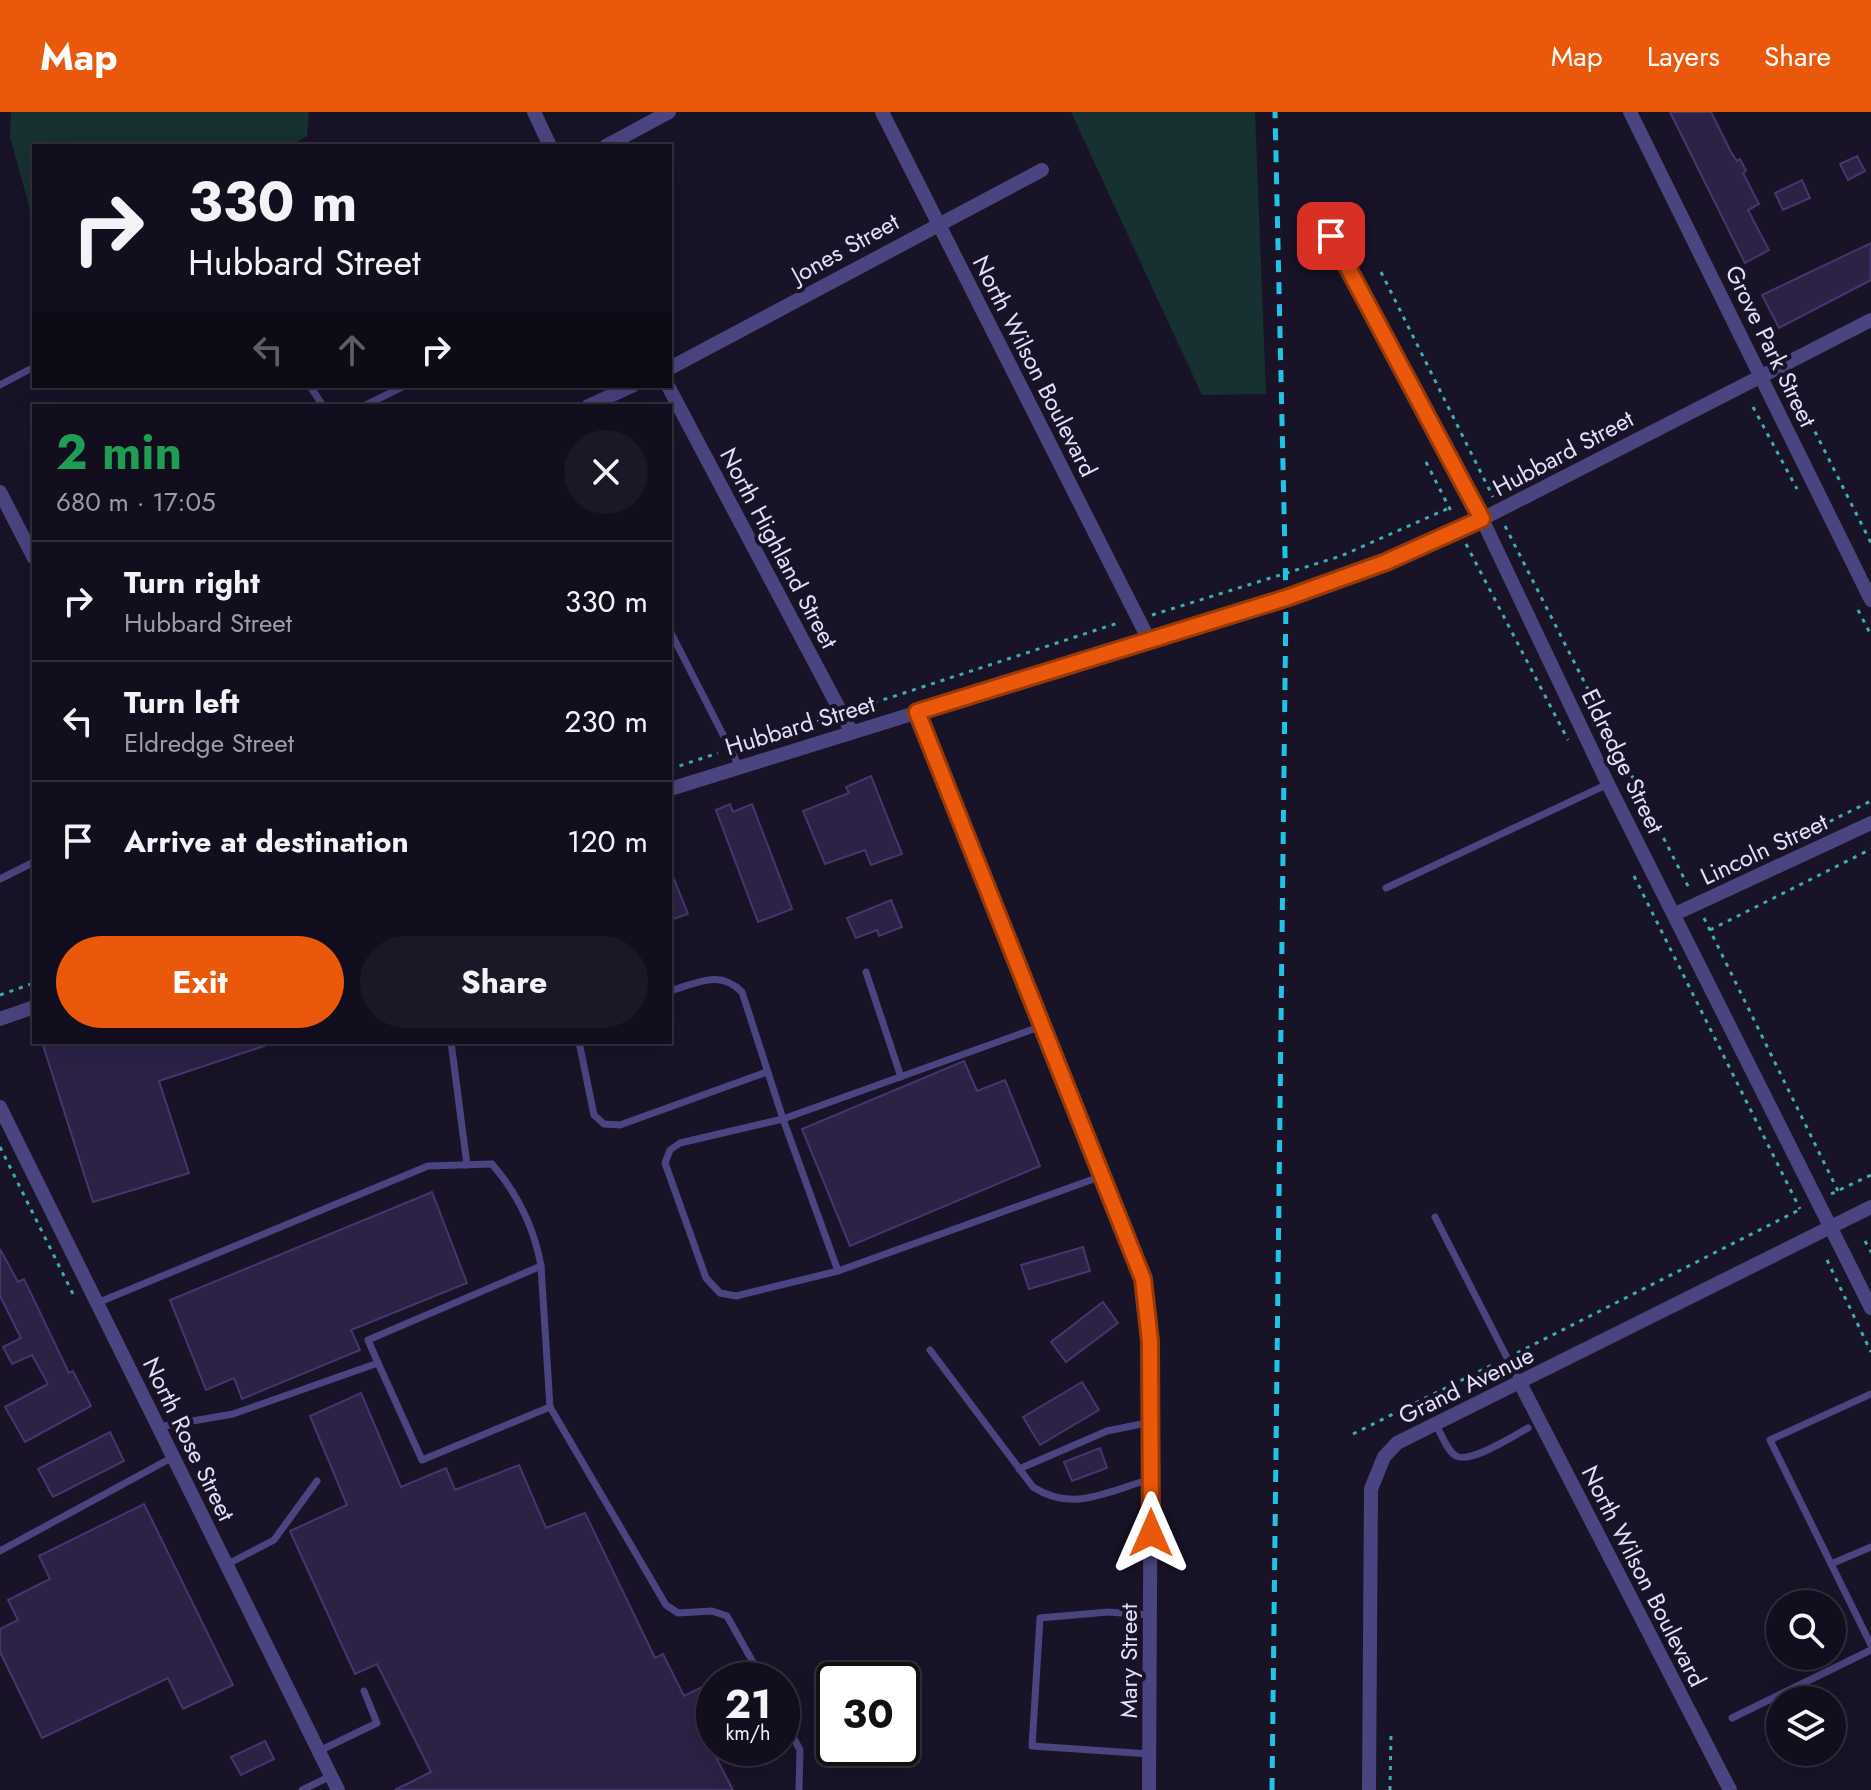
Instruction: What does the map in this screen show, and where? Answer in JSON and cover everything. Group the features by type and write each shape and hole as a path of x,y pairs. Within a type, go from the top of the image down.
{"street":[{"path":"534,112 549,144"},
{"path":"610,144 669,112"},
{"name":"North Wilson Boulevard","path":"882,112 1149,640"},
{"name":"Grove Park Street","path":"1630,112 1871,600"},
{"name":"Jones Street","path":"672,367 1042,170"},
{"name":"Eldredge Street","path":"1331,236 1482,519 1608,784 1871,1308"},
{"name":"Hubbard Street","path":"672,788 1149,640 1386,562 1482,519 1871,320"},
{"path":"592,404 628,388"},
{"name":"North Highland Street","path":"669,388 851,731"},
{"path":"0,492 32,554"},
{"name":"Mary Street","path":"917,712 1143,1279 1150,1341 1151,1422 1149,1790"},
{"name":"Lincoln Street","path":"1675,914 1871,823"},
{"path":"0,1019 32,1008"},
{"name":"North Rose Street","path":"0,1107 338,1790"},
{"name":"Grand Avenue","path":"1369,1790 1371,1489 1384,1457 1397,1443 1435,1423 1871,1207"},
{"name":"North Wilson Boulevard","path":"1520,1383 1730,1790"}],"lane":[{"path":"0,385 32,368"},
{"path":"368,404 400,388"},
{"path":"672,635 739,766"},
{"path":"1386,888 1608,784"},
{"path":"0,879 32,863"},
{"path":"866,972 901,1077"},
{"path":"672,990 716,977 732,981 742,992 783,1119 838,1271"},
{"path":"1043,1026 783,1119 680,1143 670,1150 665,1163 706,1278 720,1293 736,1296 838,1271 1102,1176"},
{"path":"451,1044 467,1165"},
{"path":"579,1044 594,1115 604,1124 620,1125 767,1072"},
{"path":"97,1303 428,1166 492,1164 513,1188 537,1245 550,1407 666,1605 678,1613 712,1611 727,1616 753,1662"},
{"path":"1435,1217 1520,1383"},
{"path":"541,1266 368,1340 422,1460 550,1407"},
{"path":"930,1350 1033,1487 1053,1500 1076,1500 1151,1479"},
{"path":"158,1427 233,1414 378,1363"},
{"path":"1732,1718 1871,1648 1770,1440 1871,1394"},
{"path":"1019,1469 1107,1431 1151,1422"},
{"path":"1435,1423 1452,1454 1459,1458 1470,1458 1528,1428"},
{"path":"0,1551 173,1457"},
{"path":"226,1565 274,1540 317,1481"},
{"path":"1831,1564 1871,1547"},
{"path":"1150,1615 1108,1612 1040,1618 1032,1746 1150,1754"},
{"path":"319,1751 377,1723 364,1691"},
{"path":"799,1790 800,1766"},
{"path":"302,1790 331,1776"}],"path":[{"path":"1381,272 1838,1191"},
{"path":"1781,364 1871,543"},
{"path":"1753,407 1801,497"},
{"path":"1426,462 1572,749"},
{"path":"672,768 842,714 915,687 1341,556 1449,508"},
{"path":"1774,849 1871,801"},
{"path":"1710,930 1871,849"},
{"path":"1629,865 1800,1209"},
{"path":"0,995 32,984"},
{"path":"1353,1434 1576,1326 1871,1175"},
{"path":"1865,1241 1871,1252"},
{"path":"1827,1260 1871,1352"},
{"path":"1390,1790 1391,1733"}],"green space":[{"path":"11,112 309,114 307,136 294,144 32,144 32,217 10,137"},
{"path":"1071,112 1255,112 1266,394 1202,395"}],"building":[{"path":"1670,112 1711,112 1731,152 1737,161 1740,159 1746,171 1743,173 1759,204 1748,210 1769,250 1745,263"},
{"path":"1857,156 1865,171 1848,180 1840,164"},
{"path":"1802,180 1810,198 1783,210 1775,193"},
{"path":"1871,243 1871,280 1779,328 1762,295"},
{"path":"871,776 902,854 871,865 865,850 825,864 803,811 849,793 846,787"},
{"path":"730,804 733,812 752,804 792,909 758,922 716,810"},
{"path":"672,874 688,914 672,919"},
{"path":"891,900 902,927 879,936 877,930 856,938 847,918"},
{"path":"43,1044 267,1044 159,1081 189,1173 93,1202"},
{"path":"964,1061 977,1091 1005,1080 1040,1166 850,1246 802,1129"},
{"path":"432,1192 467,1283 351,1330 360,1350 242,1399 234,1378 206,1390 170,1300"},
{"path":"1083,1247 1090,1271 1029,1289 1021,1265"},
{"path":"0,1249 18,1282 24,1279 69,1373 73,1371 91,1406 25,1442 5,1407 48,1384 32,1355 12,1364 3,1347 21,1338 0,1296"},
{"path":"1103,1302 1118,1323 1066,1362 1051,1342"},
{"path":"1082,1382 1099,1410 1040,1445 1023,1417"},
{"path":"361,1393 401,1487 446,1468 455,1490 519,1465 546,1528 585,1513 655,1658 663,1654 684,1696 696,1690 696,1766 721,1766 733,1790 395,1790 431,1772 377,1664 355,1674 290,1531 347,1505 310,1416"},
{"path":"110,1432 124,1461 53,1497 38,1469"},
{"path":"1100,1448 1107,1468 1072,1481 1064,1462"},
{"path":"144,1504 233,1685 183,1709 168,1678 42,1738 0,1652 0,1629 18,1620 8,1600 50,1579 39,1556"},
{"path":"265,1741 274,1759 241,1775 231,1757"}],"railway":[{"path":"1272,1790 1286,598 1275,112"}],"route":[{"path":"1151,1533 1150,1341 1143,1279 917,712 1286,598 1386,562 1482,519 1331,236"}]}
